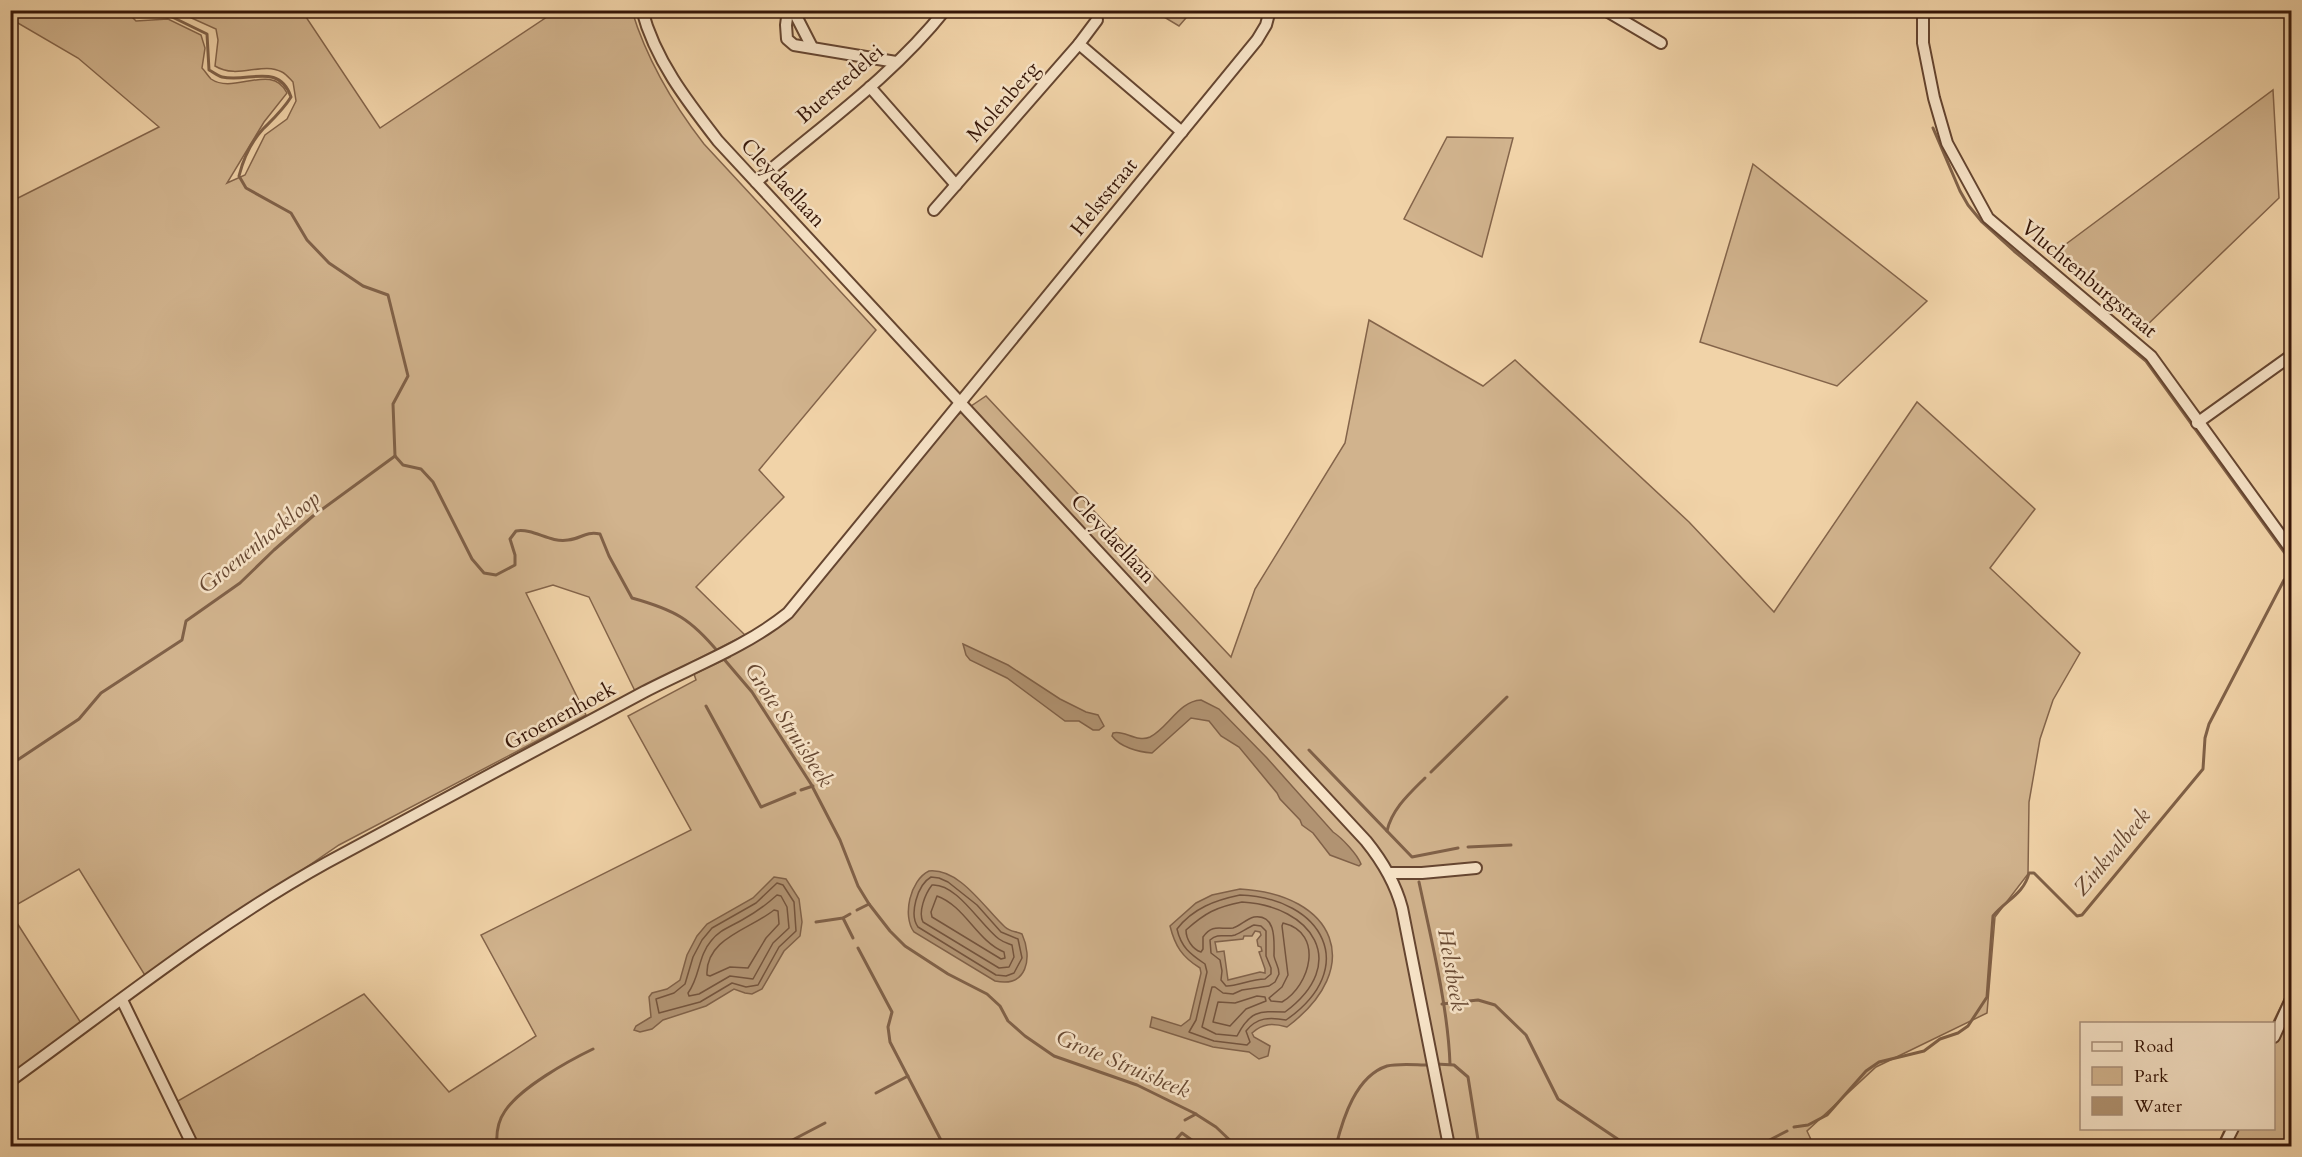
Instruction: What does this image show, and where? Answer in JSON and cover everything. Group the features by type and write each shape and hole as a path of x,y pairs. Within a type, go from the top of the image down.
{"street":[{"name":"Cleydaellaan","path":"642,10 659,54 684,99 718,141 1366,841 1390,873 1402,908 1449,1146"},
{"path":"791,10 786,26 787,39 794,45 896,62"},
{"path":"791,10 812,47"},
{"name":"Buerstedelei","path":"756,182 870,87 922,40 945,10"},
{"name":"Helststraat","path":"960,403 1257,40 1266,26 1270,10"},
{"path":"1605,10 1661,43"},
{"name":"Vluchtenburgstraat","path":"1923,10 1923,43 1934,98 1947,143 1988,218 2151,356 2197,423 2292,551"},
{"name":"Molenberg","path":"934,210 1079,44 1097,20"},
{"path":"1079,44 1182,132"},
{"path":"870,87 956,185"},
{"path":"2197,423 2292,355"},
{"name":"Groenenhoek","path":"10,1081 260,902 325,864 770,627 788,613 960,403"},
{"path":"1390,873 1422,873 1476,868"},
{"path":"2275,1035 2292,997"},
{"path":"122,1000 193,1146"},
{"path":"2225,1146 2231,1130"}],"green space":[{"path":"10,11 126,11 136,21 168,19 201,35 205,48 202,68 211,79 230,84 262,79 280,84 287,93 264,122 227,183 245,175 265,135 287,119 296,101 293,82 274,69 232,71 215,66 218,40 216,29 176,11 302,11 380,128 556,11 632,11 645,47 662,81 704,144 876,330 759,470 784,497 696,587 745,635 635,691 589,597 553,585 526,593 586,715 339,845 146,977 79,869 11,908 10,202 159,127 78,58 11,19"},
{"path":"1154,11 1192,11 1179,26"},
{"path":"2273,90 2279,198 2146,326 2051,258 2062,247"},
{"path":"1447,137 1513,138 1482,257 1404,219"},
{"path":"1753,164 1927,301 1837,386 1700,342"},
{"path":"1369,320 1483,386 1515,360 1689,522 1774,612 1917,402 2035,509 1990,568 2080,653 2053,700 2040,739 2029,802 2028,874 1995,917 1987,1013 1876,1067 1807,1131 1814,1146 196,1146 176,1102 364,994 449,1092 536,1036 481,935 691,830 628,716 696,680 694,674 730,657 729,654 791,616 946,423 986,396 1231,657 1255,589 1345,443"},
{"path":"10,912 81,1023 11,1074 10,1074"},
{"path":"2291,997 2291,1146 2233,1146 2231,1143 2235,1130 2275,1130 2275,1037"}],"water":[{"path":"963,644 1008,665 1060,699 1086,712 1098,715 1104,726 1099,730 1093,730 1079,721 1065,721 1007,678 970,660"},
{"path":"1201,700 1219,709 1267,758 1333,832 1349,846 1361,864 1359,866 1330,855 1313,833 1302,825 1280,799 1239,747 1221,736 1209,721 1191,718 1152,753 1130,748 1112,736 1117,732 1140,738 1150,737 1186,705"},
{"path":"929,871 951,876 971,891 1005,927 1022,934 1027,961 1021,976 1006,982 995,981 914,932 909,917 910,899 917,882"},
{"path":"774,877 786,879 799,899 802,922 800,936 784,951 762,989 752,994 734,989 706,1006 663,1020 652,1029 640,1032 634,1030 636,1026 651,1017 649,997 652,993 667,989 680,980 687,955 697,936 707,924 753,898"},
{"path":"1240,889 1273,894 1299,904 1318,919 1329,937 1332,958 1327,981 1312,1004 1287,1027 1268,1025 1252,1033 1254,1037 1270,1046 1268,1056 1259,1059 1249,1052 1213,1047 1150,1027 1152,1017 1181,1026 1190,1019 1201,973 1200,968 1188,960 1180,950 1170,926 1196,903 1212,895","holes":["1255,931 1260,932 1261,935 1257,940 1262,951 1259,952 1265,973 1260,972 1228,980 1224,951 1217,952 1215,942 1243,939 1244,936 1252,936"]}],"waterway":[{"name":"Grote Struisbeek","path":"136,10 150,15 168,15 207,34 209,70 219,76 271,77 286,86 291,97 255,140 245,158 239,176 246,188 291,213 307,240 329,263 363,286 388,295 408,376 393,404 395,456 403,465 421,469 433,482 472,559 484,573 496,575 515,565 515,555 510,539 516,531 561,540 600,534 632,598 681,617 700,632 719,653"},
{"path":"1933,128 1960,191 1982,222 2146,361 2292,563"},
{"name":"Groenenhoekloop","path":"10,765 79,719 101,693 182,640 186,621 240,583 313,516 395,456"},
{"name":"Zinkvalbeek","path":"1794,1127 1808,1125 1827,1115 1866,1071 1879,1062 1924,1051 1940,1039 1958,1033 1968,1026 1987,997 1993,916 2019,892 2029,873 2034,873 2077,916 2082,915 2203,769 2205,738 2209,724 2284,580 2292,577"},
{"name":"Grote Struisbeek","path":"723,658 752,692 811,784 840,840 858,886 869,904 905,946 948,974 987,994 1000,1006 1008,1021 1054,1056 1137,1085 1194,1113 1216,1127 1236,1146"},
{"path":"1431,772 1507,697"},
{"path":"706,706 761,807 795,793"},
{"path":"1309,750 1412,857 1458,848"},
{"path":"1387,831 1397,809 1425,778"},
{"path":"801,790 813,786"},
{"path":"1468,847 1511,845"},
{"name":"Helstbeek","path":"1419,882 1434,949 1449,1042 1450,1064"},
{"path":"857,910 869,904"},
{"path":"816,922 843,918 850,914"},
{"path":"843,918 853,938"},
{"path":"858,948 892,1012 888,1027 890,1042 944,1146"},
{"path":"2274,1022 2292,985"},
{"name":"Zinkvalbeek","path":"1442,1004 1478,1000 1495,1005 1526,1035 1558,1099 1628,1146"},
{"path":"497,1146 499,1123 512,1102 545,1076 593,1049"},
{"name":"Grote Struisbeek","path":"1336,1146 1352,1099 1359,1088 1376,1071 1387,1066 1402,1064 1429,1065"},
{"name":"Grote Struisbeek","path":"1436,1064 1454,1065 1468,1077 1479,1146"},
{"path":"876,1093 908,1076"},
{"path":"1185,1120 1196,1114"},
{"path":"781,1146 825,1123"},
{"path":"2218,1146 2225,1130"},
{"name":"Zinkvalbeek","path":"1758,1146 1787,1131"},
{"path":"1170,1146 1182,1133 1200,1146"},
{"path":"425,1146 441,1141 496,1144"}]}
